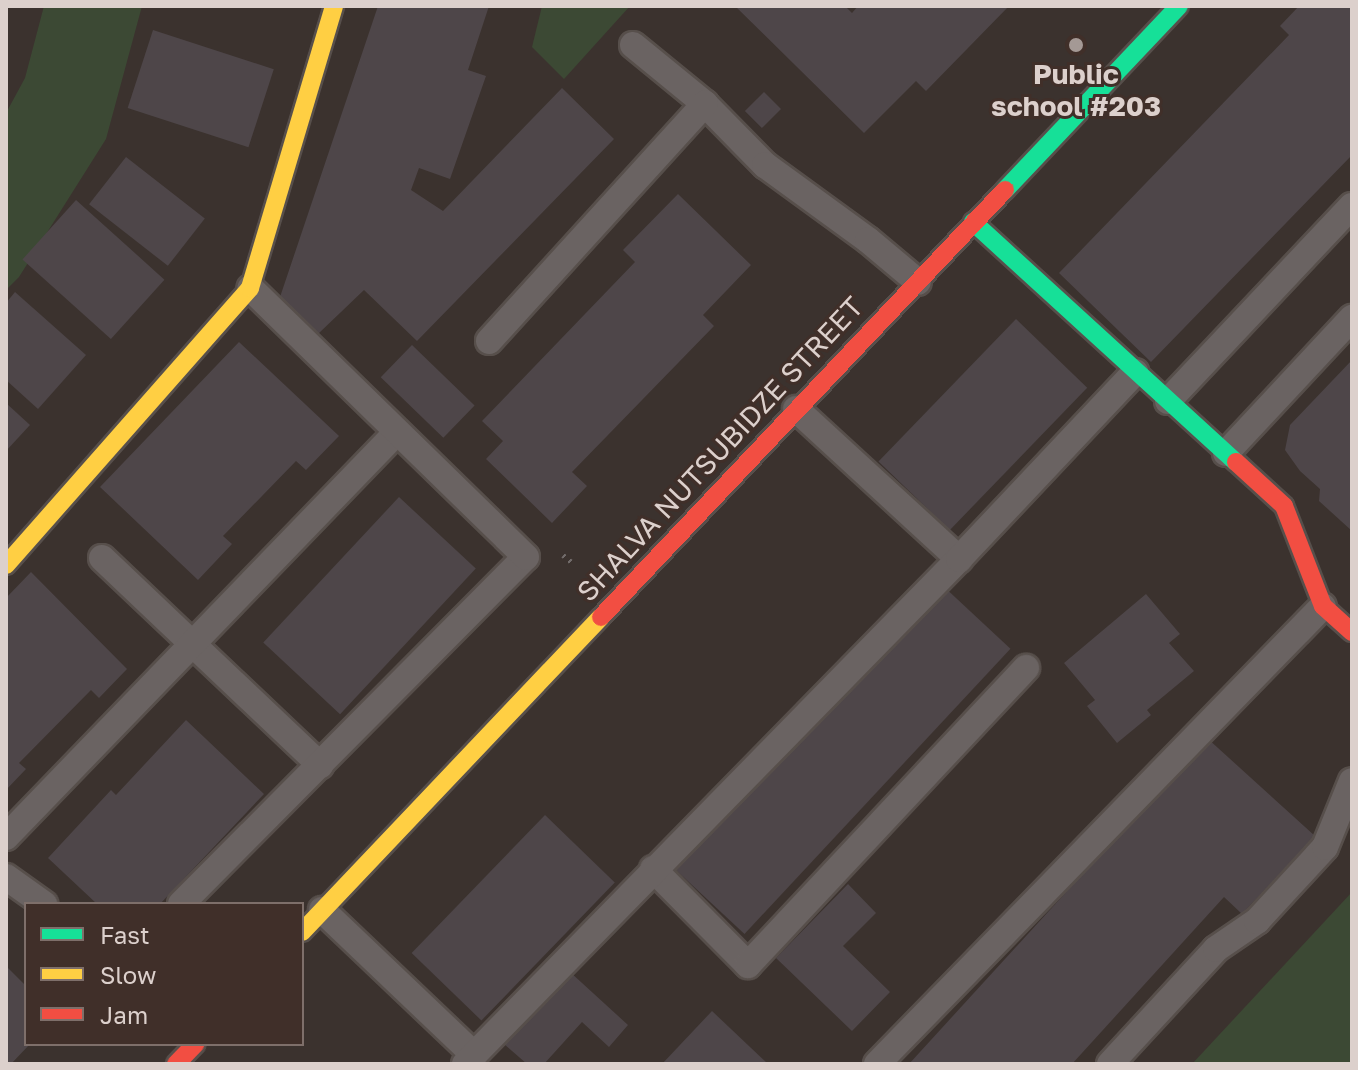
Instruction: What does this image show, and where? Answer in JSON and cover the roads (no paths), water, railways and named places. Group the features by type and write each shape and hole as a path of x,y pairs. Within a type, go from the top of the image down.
{"main road":[{"path":"6,565 250,288 334,6"},
{"name":"SHALVA NUTSUBIDZE STREET","path":"304,930 1179,6"},
{"path":"973,222 1284,506 1323,606 1352,632"},
{"path":"176,1064 193,1046"}],"lane":[{"path":"633,45 705,104 765,165 868,240 918,282"},
{"path":"489,341 705,104"},
{"path":"1168,401 1352,206"},
{"path":"183,902 526,557 250,288"},
{"path":"1226,453 1352,318"},
{"path":"322,910 469,1059 959,559 1135,372"},
{"path":"796,409 959,559"},
{"path":"6,837 397,432"},
{"path":"102,558 320,765"},
{"path":"877,1064 1323,606"},
{"path":"653,869 748,965 1026,668"},
{"path":"1110,1064 1216,949 1257,921 1325,847 1352,781"},
{"path":"6,877 41,902"}],"place":[{"name":"Public school #203","path":"1076,45"}]}
